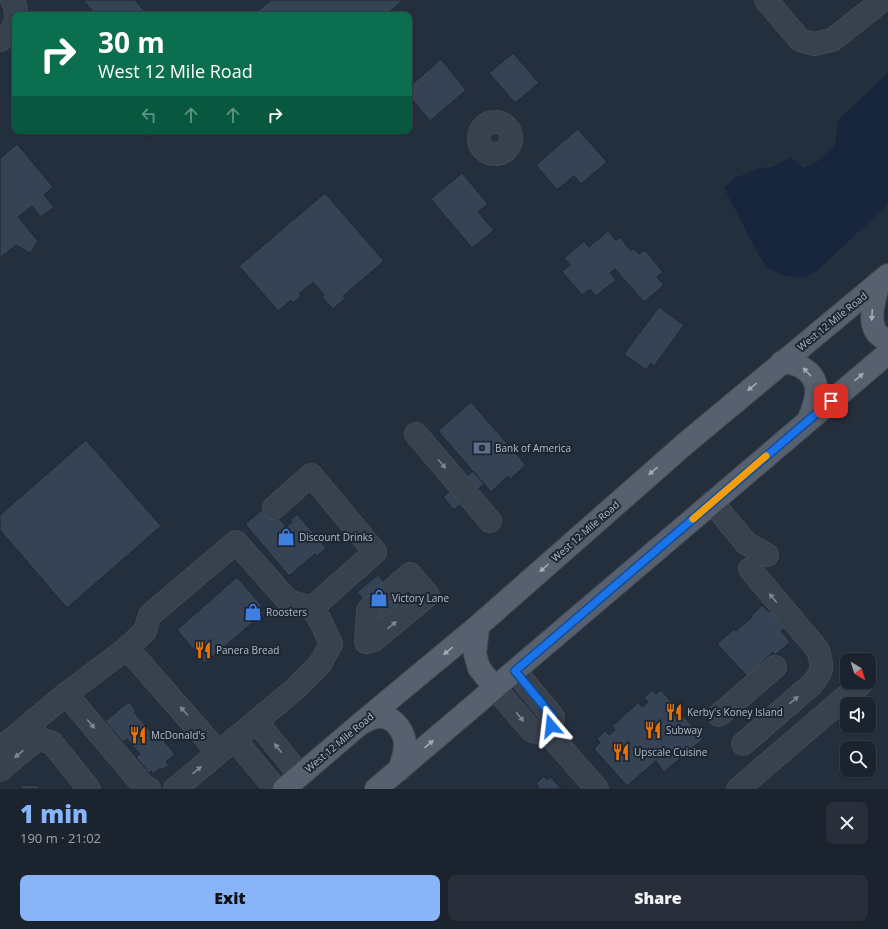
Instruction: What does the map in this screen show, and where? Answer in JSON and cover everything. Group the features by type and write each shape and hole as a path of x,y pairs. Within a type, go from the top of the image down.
{"main road":[{"path":"883,279 873,306 872,322 876,331 883,339 888,340"},
{"name":"West 12 Mile Road","path":"292,782 478,626 663,463 883,279"},
{"path":"376,789 888,353"},
{"path":"782,362 793,363 802,367 811,375 815,384 816,396 808,421"},
{"path":"478,626 475,654 479,668 495,688"},
{"path":"360,724 373,718 384,717 394,722 400,728 405,745 400,770"}],"street":[{"path":"12,0 15,5 16,12"},
{"path":"766,0 800,40 814,44 832,40 883,0"},
{"path":"0,40 7,36 12,30"},
{"path":"416,434 490,521"},
{"path":"274,508 311,475 375,552 312,608"},
{"path":"712,502 746,543 767,555"},
{"path":"0,770 30,744 34,732 66,694 127,648 145,630 150,615 236,542 288,601 312,608 320,620 331,644"},
{"path":"743,744 819,677 822,664 818,650 750,570"},
{"path":"331,644 348,645 374,640 428,595 410,574 391,591"},
{"path":"366,642 368,611 370,608"},
{"path":"175,789 300,684 320,664 331,644"},
{"path":"127,648 226,746 276,789"},
{"path":"719,715 775,667"},
{"path":"515,671 553,717 550,735"},
{"path":"495,688 532,731 550,735 597,789"},
{"path":"738,789 854,689"},
{"path":"66,694 142,784 149,789"},
{"path":"256,721 292,782"},
{"path":"0,749 34,732"},
{"path":"34,732 52,743 89,789"}],"water":[{"path":"888,73 888,204 818,270 804,278 783,275 768,268 758,254 724,188 735,178 760,168 772,167 791,157 803,168 818,161 835,145 838,120"}],"building":[{"path":"83,0 135,0 145,12 93,12"},
{"path":"271,0 403,0 389,12 257,12"},
{"path":"513,53 539,83 515,103 489,73"},
{"path":"441,59 466,90 430,121 412,100 412,84"},
{"path":"578,129 607,162 581,184 574,176 557,190 536,165"},
{"path":"17,144 53,187 44,195 54,207 41,217 32,206 18,217 38,241 30,253 16,245 0,258 0,158"},
{"path":"462,173 488,204 478,212 494,230 472,248 431,199"},
{"path":"325,193 384,261 343,296 345,298 333,309 322,297 324,295 313,282 299,294 301,296 293,303 291,300 278,311 239,266"},
{"path":"608,231 616,240 620,237 631,251 634,248 639,254 645,250 663,272 657,277 664,285 644,302 615,269 610,273 616,280 596,296 590,289 582,295 562,272 570,265 564,258 584,241 589,247"},
{"path":"659,307 684,325 654,366 651,363 646,370 624,354"},
{"name":"Bank of America","path":"471,402 526,465 510,479 508,476 491,492 438,431"},
{"path":"86,440 161,526 67,608 0,530 0,515"},
{"path":"473,471 484,484 454,510 443,497"},
{"name":"Discount Drinks","path":"268,505 286,527 292,522 290,520 297,514 326,548 317,556 315,554 289,576 245,524"},
{"name":"Victory Lane","path":"378,575 402,604 381,621 357,592"},
{"path":"237,577 262,606 260,607 264,613 205,663 177,630"},
{"path":"762,605 769,612 772,609 787,626 781,631 790,642 775,655 773,652 748,677 717,644 734,629 736,631 752,617 751,616"},
{"path":"653,690 656,694 661,690 703,739 664,772 656,761 627,786 594,749 600,743 597,739 605,731 609,735 615,730 612,726 638,703 642,707 648,702 644,697"},
{"name":"McDonald's","path":"129,702 136,711 134,712 151,732 154,729 175,754 166,762 169,765 162,770 160,768 153,774 151,771 149,773 136,757 140,754 127,739 123,742 105,721"},
{"path":"544,776 547,780 551,777 561,789 537,789 539,787 536,784"},
{"path":"21,785 39,786 39,789 21,789"}],"tunnel":[{"path":"370,608 391,591"}],"slow traffic":[{"path":"693,519 766,456"}],"place":[{"name":"Bank of America","path":"482,448"},
{"name":"Discount Drinks","path":"286,537"},
{"name":"Victory Lane","path":"379,598"},
{"name":"Roosters","path":"253,612"},
{"name":"Panera Bread","path":"203,650"},
{"name":"Kerby's Koney Island","path":"674,712"},
{"name":"Subway","path":"653,730"},
{"name":"McDonald's","path":"138,735"},
{"name":"Upscale Cuisine","path":"621,752"}],"route":[{"path":"551,726 553,717 515,671 831,401"}]}
